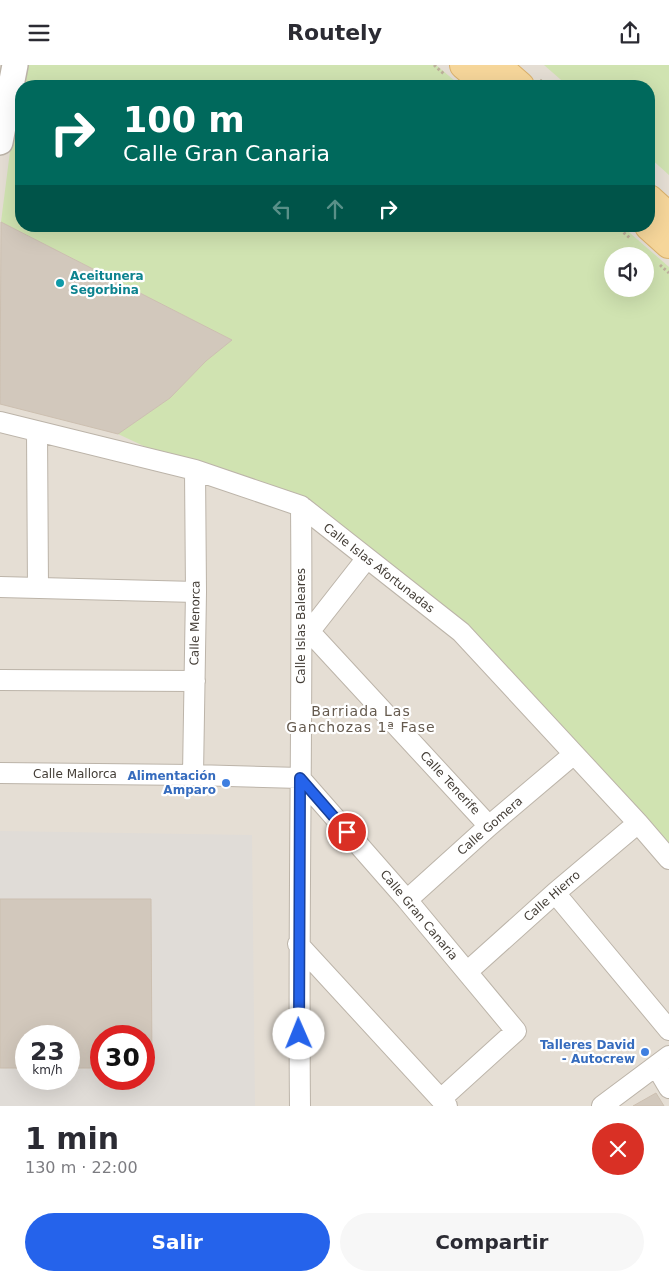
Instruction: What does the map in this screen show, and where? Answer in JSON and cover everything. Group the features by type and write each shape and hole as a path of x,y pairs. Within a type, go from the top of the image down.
{"main road":[{"path":"464,65 482,80"},
{"path":"496,65 513,80"},
{"path":"655,204 669,217"},
{"path":"655,231 669,244"}],"street":[{"path":"0,141 15,65"},
{"name":"Calle Islas Afortunadas","path":"0,422 195,470 301,506 461,632 669,859"},
{"path":"37,431 38,588"},
{"name":"Calle Menorca","path":"194,775 195,470"},
{"name":"Calle Islas Baleares","path":"300,1106 298,944 300,778 306,636 301,506"},
{"path":"306,636 367,558"},
{"path":"0,587 196,592"},
{"name":"Calle Tenerife","path":"306,636 489,826"},
{"path":"0,680 195,681"},
{"name":"Calle Gomera","path":"407,899 574,754"},
{"name":"Calle Mallorca","path":"0,773 300,778"},
{"name":"Calle Gran Canaria","path":"300,778 407,899 516,1031 444,1103"},
{"name":"Calle Hierro","path":"467,972 555,893 638,823"},
{"path":"555,893 669,1030"},
{"path":"298,944 444,1103"},
{"path":"602,1106 662,1061 669,1088"}],"shaded area":[{"path":"0,65 669,65 669,1106 0,1106"},
{"path":"0,831 252,835 255,1106 0,1106"}],"green space":[{"path":"21,65 436,65 454,80 19,80"},
{"path":"544,65 669,65 669,175 655,162 655,80 561,80"},
{"path":"15,112 15,229 1,222"},
{"path":"21,232 629,232 646,247 604,247 604,297 654,297 654,254 669,267 669,859 461,632 301,506 195,470 118,434 170,398 206,361 232,340"}],"building":[{"name":"Aceitunera Segorbina","path":"1,222 15,229 15,232 21,232 232,340 206,361 170,398 118,434 0,404"},
{"path":"0,899 151,899 152,1025 90,1025 90,1068 80,1068 80,1025 15,1025 15,1068 0,1068"},
{"path":"656,1093 664,1106 633,1106"}],"place":[{"name":"Aceitunera Segorbina","path":"60,283"},
{"name":"Alimentación Amparo","path":"226,783"},
{"name":"Talleres David - Autocrew","path":"645,1052"}],"district":[{"name":"Barriada Las Ganchozas 1ª Fase","path":"361,719"}],"route":[{"path":"299,1034 300,778 347,832"}]}
